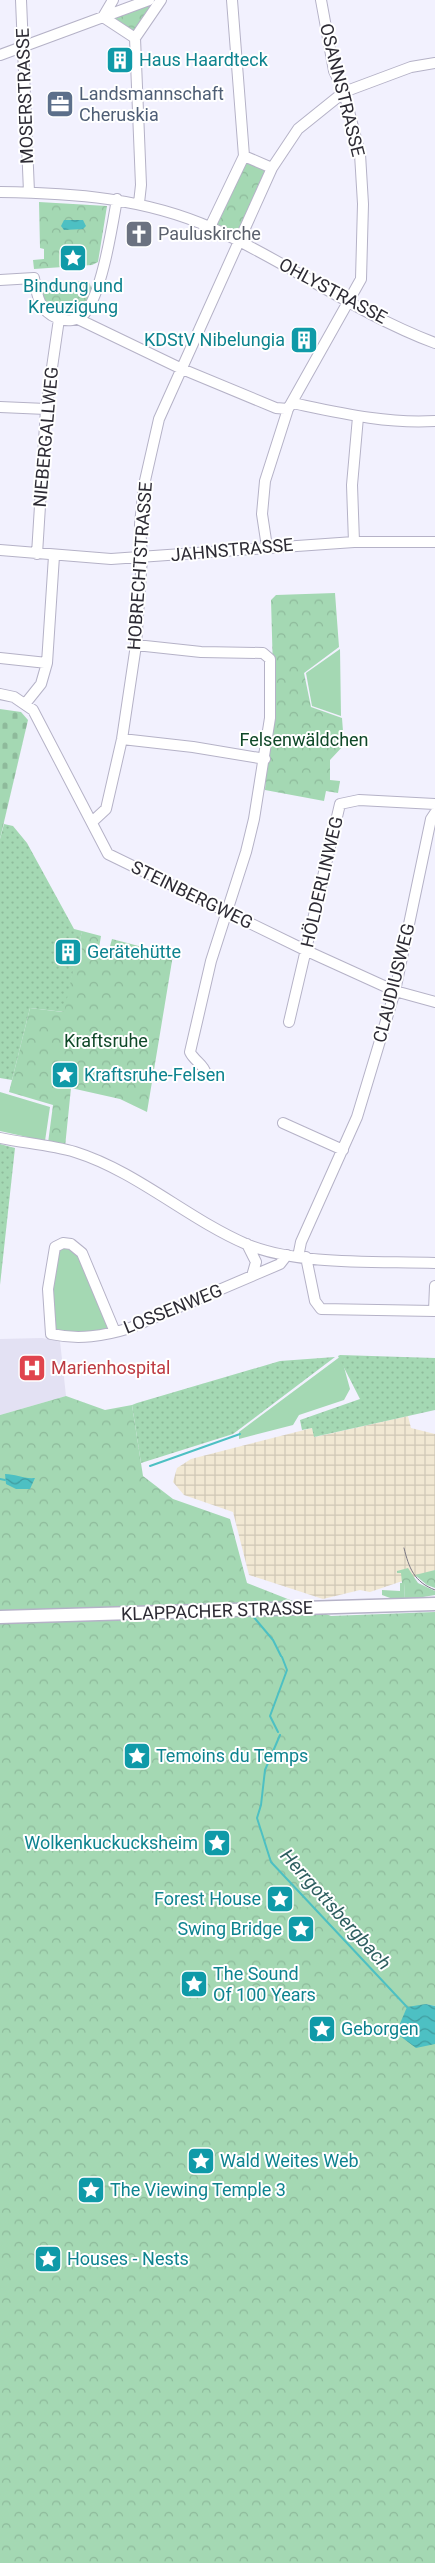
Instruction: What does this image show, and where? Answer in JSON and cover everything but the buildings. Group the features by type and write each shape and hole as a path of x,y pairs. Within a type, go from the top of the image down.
{"main road":[{"name":"KLAPPACHER STRASSE","path":"0,1617 435,1604"}],"street":[{"name":"MOSERSTRASSE","path":"21,0 29,192"},
{"path":"103,17 113,0"},
{"path":"0,56 149,0"},
{"path":"139,203 141,178 135,38 161,0"},
{"path":"210,227 244,156 232,0"},
{"name":"OSANNSTRASSE","path":"267,547 262,514 265,482 290,406 361,279 363,204 360,154 344,92 334,71 321,0"},
{"path":"103,17 135,38"},
{"name":"HOBRECHTSTRASSE","path":"92,822 106,809 122,739 136,645 142,558 140,524 149,459 159,419 272,168 298,129 344,92 411,67 435,63"},
{"path":"244,156 272,168"},
{"name":"OHLYSTRASSE","path":"0,192 94,195 139,203 210,227 240,241 350,301 435,342"},
{"path":"78,319 86,313 98,288 118,199"},
{"path":"0,280 34,278 40,303 48,314 59,319 78,319 182,369 276,408 290,406 394,421 435,421"},
{"name":"NIEBERGALLWEG","path":"37,554 46,409 59,319"},
{"path":"0,408 46,409"},
{"path":"354,542 352,485 358,417"},
{"name":"JAHNSTRASSE","path":"0,550 54,556 142,558 267,547 354,542 435,542"},
{"path":"0,694 14,697 25,704 41,684 47,663 54,556"},
{"path":"136,645 201,652 266,653 270,659 270,699 265,760 246,852 211,961 190,1052 192,1058 205,1068 206,1074"},
{"path":"0,658 47,663"},
{"name":"STEINBERGWEG","path":"25,704 33,710 108,854 226,913 395,991 435,1002"},
{"path":"122,739 193,747 265,760"},
{"name":"HÖLDERLINWEG","path":"289,1022 340,804 359,800 435,804"},
{"name":"CLAUDIUSWEG","path":"302,1257 301,1242 357,1117 395,991 428,836 435,813"},
{"path":"283,1123 343,1150"},
{"path":"0,1138 75,1152 115,1170 247,1244 287,1255 302,1257 435,1263"},
{"name":"LOSSENWEG","path":"115,1332 82,1253 71,1244 63,1243 55,1248 50,1268 48,1289 52,1334 78,1337 98,1336 115,1332 280,1264 287,1255"},
{"path":"247,1244 256,1262 252,1276"},
{"path":"302,1257 315,1302 320,1309 434,1311 435,1286"}],"shaded area":[{"name":"Marienhospital","path":"42,1338 60,1341 66,1396 0,1415 0,1339"},
{"path":"408,1416 411,1428 435,1434 435,1570 370,1592 360,1590 323,1599 249,1575 233,1512 184,1495 173,1482 177,1468 191,1459 312,1428 315,1437"}],"green space":[{"path":"152,5 135,32 113,17"},
{"path":"244,156 272,168 240,241 210,227"},
{"path":"39,202 107,206 98,262 92,265 34,269 33,260 44,259 44,249 40,248"},
{"path":"88,281 91,291 86,302 78,311 69,316 58,313 50,307 40,287 42,284"},
{"name":"Felsenwäldchen","path":"335,593 339,647 304,673 311,707 342,718 344,745 330,760 330,780 340,781 338,793 326,791 324,801 265,790 273,671 271,600 276,595"},
{"path":"340,649 341,716 312,706 306,673"},
{"path":"0,709 21,712 28,720 0,839"},
{"path":"4,824 13,826 27,843 74,929 82,931 64,1012 30,1008 12,1080 0,1078 0,839"},
{"name":"Kraftsruhe","path":"82,931 101,936 99,948 109,950 112,939 173,955 147,1112 120,1099 71,1088 65,1147 48,1143 53,1105 9,1092 30,1008 63,1012"},
{"path":"0,1092 50,1107 45,1141 0,1131"},
{"path":"0,1144 15,1148 0,1285"},
{"path":"69,1246 80,1254 112,1331 85,1333 54,1331 50,1293 58,1249"},
{"path":"338,1356 435,1358 435,1410 314,1437 312,1428 302,1430 300,1420 360,1399"},
{"path":"341,1356 350,1389 344,1400 299,1415 293,1425 239,1439 239,1432"},
{"path":"335,1357 233,1434 141,1463 132,1405 280,1361"},
{"path":"66,1396 105,1410 132,1405 143,1476 173,1499 230,1519 247,1583 331,1616 435,1612 435,2006 425,2004 435,2044 435,2563 0,2563 0,1415"},
{"path":"408,1568 418,1583 435,1591 435,1595 405,1600 404,1583 402,1583 401,1573 397,1573 397,1571"},
{"path":"435,1570 435,1588 427,1585 415,1575"},
{"path":"400,1583 404,1583 405,1600 393,1599 382,1595 382,1590 400,1591"}],"water":[{"path":"64,220 83,220 86,226 83,229 64,230 61,226"},
{"path":"5,1474 35,1478 30,1489 16,1489 6,1484"},
{"path":"426,2004 435,2006 435,2044 416,2048 396,2033 407,2007"}],"waterway":[{"path":"150,1466 240,1434"},
{"path":"0,1479 5,1480"},
{"name":"Herrgottsbergbach","path":"252,1615 273,1640 281,1656"},
{"name":"Herrgottsbergbach","path":"278,1732 270,1716 287,1670 282,1657"},
{"name":"Herrgottsbergbach","path":"280,1735 265,1770 261,1805 257,1818 271,1862 407,2007"}],"tram line":[{"path":"404,1548 413,1574 422,1583 435,1590"}],"place":[{"name":"Haus Haardteck","path":"120,60"},
{"name":"Landsmannschaft Cheruskia","path":"60,104"},
{"name":"Pauluskirche","path":"139,234"},
{"name":"Bindung und Kreuzigung","path":"73,258"},
{"name":"KDStV Nibelungia","path":"304,340"},
{"name":"Gerätehütte","path":"68,952"},
{"name":"Kraftsruhe-Felsen","path":"65,1075"},
{"name":"Marienhospital","path":"32,1368"},
{"name":"Temoins du Temps","path":"137,1756"},
{"name":"Wolkenkuckucksheim","path":"217,1843"},
{"name":"Forest House","path":"280,1899"},
{"name":"Swing Bridge","path":"301,1929"},
{"name":"The Sound Of 100 Years","path":"194,1984"},
{"name":"Geborgen","path":"322,2029"},
{"name":"Wald Weites Web","path":"201,2161"},
{"name":"The Viewing Temple 3","path":"91,2190"},
{"name":"Houses - Nests","path":"48,2259"}]}
